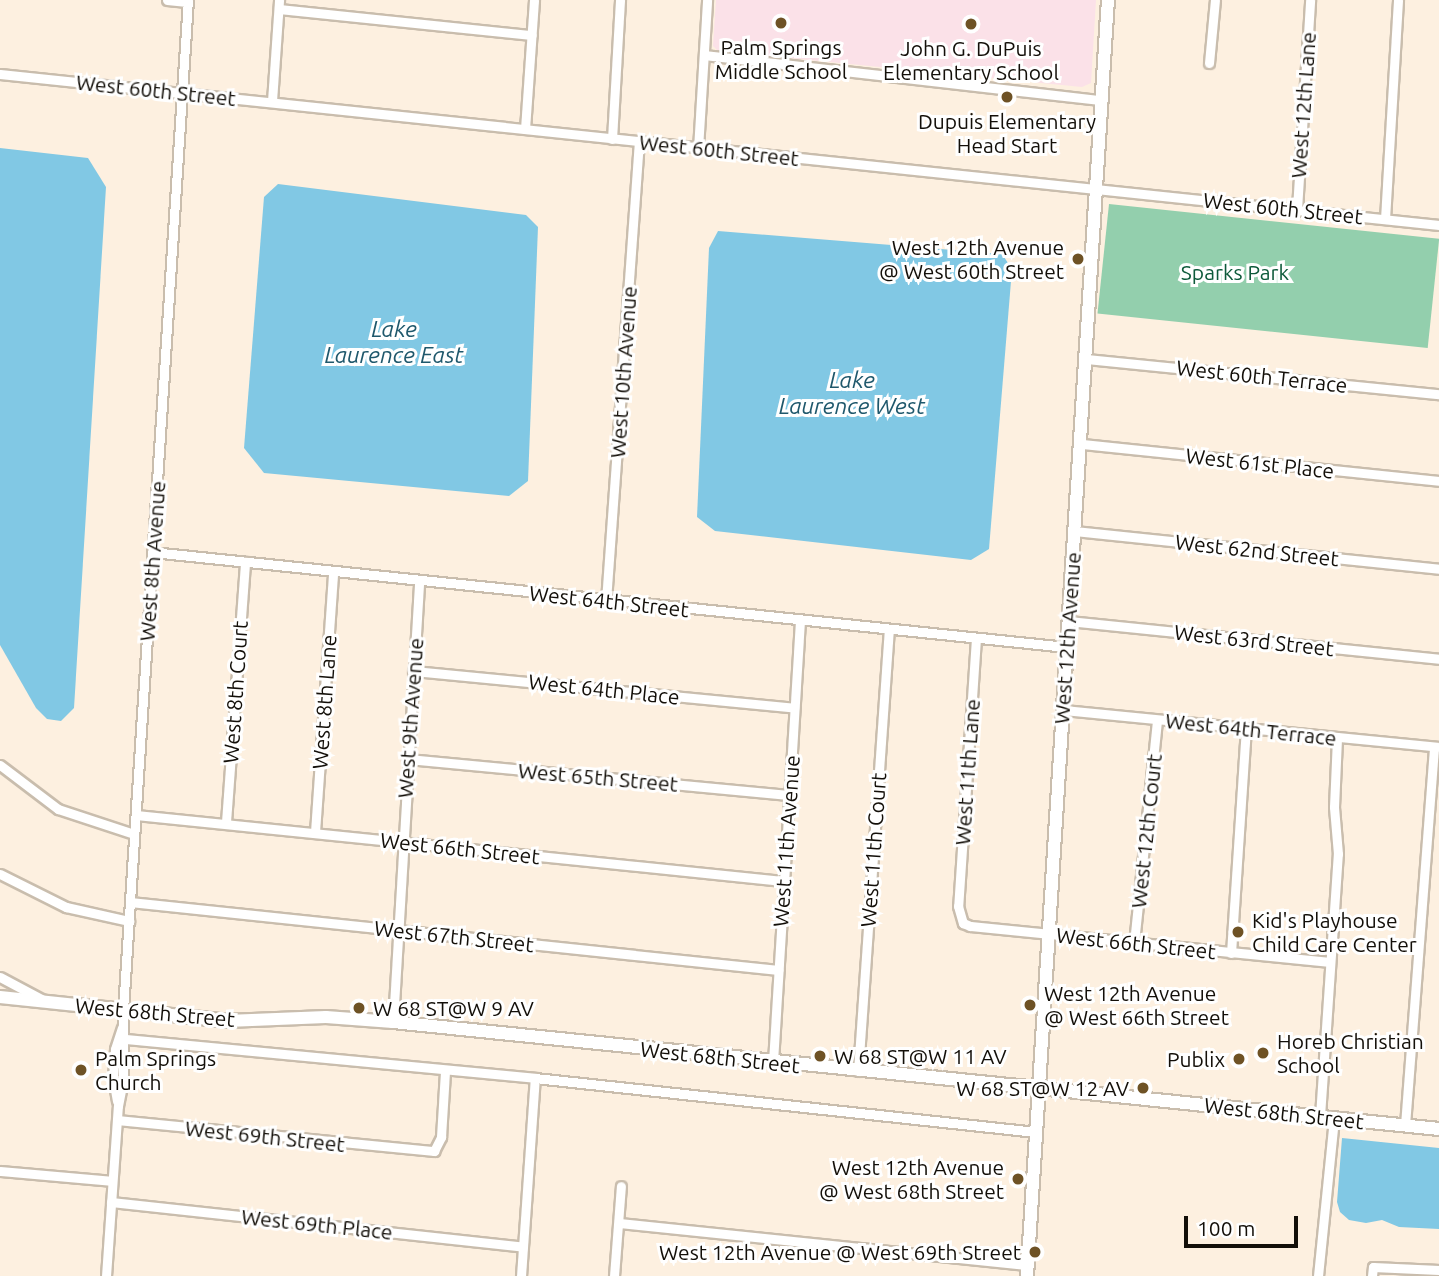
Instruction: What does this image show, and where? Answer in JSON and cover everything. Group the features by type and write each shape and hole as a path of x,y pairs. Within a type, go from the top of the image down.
{"main road":[{"name":"West 12th Avenue","path":"1027,1270 1068,621 1082,444 1108,0"},
{"name":"West 68th Street","path":"0,997 227,1021 326,1017 393,1022 1439,1129"}],"street":[{"path":"167,0 188,1"},
{"path":"525,129 534,0"},
{"path":"612,139 620,0"},
{"path":"698,149 707,0"},
{"path":"1209,63 1215,0"},
{"name":"West 12th Lane","path":"1297,209 1310,0"},
{"path":"1385,219 1398,0"},
{"name":"West 8th Avenue","path":"106,1276 118,1106 124,1080 123,1010 188,1"},
{"path":"272,101 279,5 532,36"},
{"path":"704,55 1102,100"},
{"name":"West 60th Street","path":"0,74 1439,225"},
{"name":"West 10th Avenue","path":"606,601 639,142"},
{"name":"West 60th Terrace","path":"1086,359 1439,394"},
{"name":"West 61st Place","path":"1082,444 1439,481"},
{"name":"West 62nd Street","path":"1074,531 1439,569"},
{"name":"West 64th Street","path":"152,552 419,582 1067,647"},
{"name":"West 8th Court","path":"226,822 245,562"},
{"name":"West 8th Lane","path":"315,832 333,572"},
{"name":"West 9th Avenue","path":"393,1022 419,582"},
{"name":"West 11th Avenue","path":"773,1062 800,620"},
{"name":"West 63rd Street","path":"1068,621 1439,659"},
{"name":"West 11th Court","path":"858,1071 889,629"},
{"name":"West 11th Lane","path":"958,906 976,638"},
{"name":"West 64th Place","path":"413,671 794,708"},
{"name":"West 64th Terrace","path":"1063,710 1436,747"},
{"name":"West 12th Court","path":"1134,943 1157,720"},
{"path":"1231,953 1246,728"},
{"path":"1320,1116 1328,962 1338,854 1334,807 1337,737"},
{"path":"1405,1125 1436,747"},
{"name":"West 65th Street","path":"407,759 789,795"},
{"path":"0,765 58,809 134,834"},
{"name":"West 66th Street","path":"136,815 226,822 783,881"},
{"path":"0,874 65,907 129,920"},
{"name":"West 67th Street","path":"130,902 778,970"},
{"name":"West 66th Street","path":"958,906 963,923 970,926 1328,962"},
{"path":"0,977 47,1002"},
{"name":"West 8th Avenue","path":"118,1106 113,1078 116,1038 122,1028"},
{"name":"West 68th Street","path":"125,1039 535,1078 1036,1132"},
{"name":"West 69th Street","path":"117,1121 434,1151 442,1137 445,1071"},
{"path":"521,1276 535,1078"},
{"path":"1318,1276 1334,1118"},
{"path":"0,1171 112,1181"},
{"path":"614,1276 621,1186"},
{"name":"West 69th Place","path":"111,1202 522,1247"},
{"path":"619,1223 1027,1270"},
{"path":"1372,1276 1373,1266 1439,1270"}],"shaded area":[{"name":"John G. DuPuis Elementary School","path":"716,0 1096,0 1091,83 1082,87 718,51 713,46"}],"green space":[{"name":"Sparks Park","path":"1109,204 1439,239 1428,348 1098,313"}],"water":[{"path":"0,148 88,158 106,187 74,708 61,721 47,719 36,708 0,645"},
{"name":"Lake Laurence East","path":"278,184 526,215 538,227 528,481 509,496 264,473 244,448 264,197"},
{"name":"Lake Laurence West","path":"718,231 1002,254 1012,269 989,549 971,560 715,531 697,517 709,248"},
{"path":"1342,1138 1439,1148 1439,1229 1399,1227 1382,1220 1366,1223 1349,1220 1340,1212 1337,1202"}],"place":[{"name":"Palm Springs Middle School","path":"781,23"},
{"name":"John G. DuPuis Elementary School","path":"971,24"},
{"name":"Dupuis Elementary Head Start","path":"1007,97"},
{"name":"West 12th Avenue @ West 60th Street","path":"1078,259"},
{"name":"Kid's Playhouse Child Care Center","path":"1238,932"},
{"name":"West 12th Avenue @ West 66th Street","path":"1030,1005"},
{"name":"W 68 ST@W 9 AV","path":"359,1008"},
{"name":"Horeb Christian School","path":"1263,1053"},
{"name":"W 68 ST@W 11 AV","path":"820,1056"},
{"name":"Publix","path":"1239,1059"},
{"name":"Palm Springs Church","path":"81,1070"},
{"name":"W 68 ST@W 12 AV","path":"1143,1088"},
{"name":"West 12th Avenue @ West 68th Street","path":"1018,1179"},
{"name":"West 12th Avenue @ West 69th Street","path":"1035,1252"}]}
